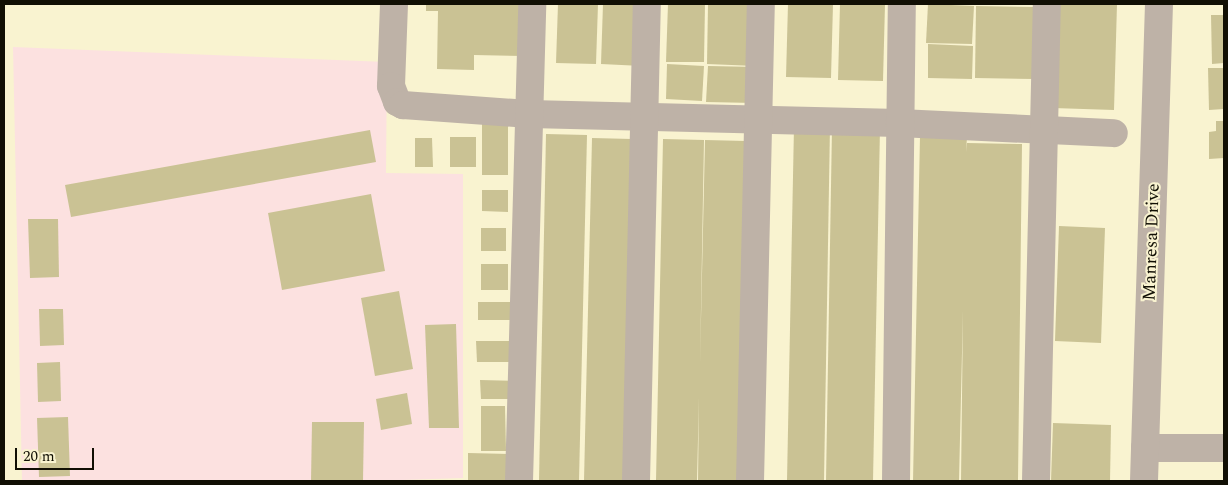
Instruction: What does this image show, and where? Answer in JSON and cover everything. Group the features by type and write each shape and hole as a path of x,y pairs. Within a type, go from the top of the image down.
{"street":[{"path":"394,4 390,86 397,102 403,106 530,114 899,123 1114,133"},
{"path":"519,481 532,4"},
{"path":"636,481 647,4"},
{"path":"750,481 761,4"},
{"path":"896,481 899,123 902,4"},
{"path":"1036,481 1047,4"},
{"name":"Manresa Drive","path":"1144,481 1159,4"},
{"path":"1145,448 1224,448"}],"shaded area":[{"path":"13,47 387,62 386,173 463,174 463,478 373,481 22,481"}],"building":[{"path":"426,4 527,4 526,56 474,55 474,70 437,69 438,11 426,11"},
{"path":"558,4 598,4 596,64 556,63"},
{"path":"603,4 643,4 642,66 601,64"},
{"path":"668,4 705,4 704,62 666,62"},
{"path":"708,4 757,4 756,66 707,64"},
{"path":"788,4 833,4 831,78 786,77"},
{"path":"840,4 885,4 883,81 838,80"},
{"path":"928,4 974,6 972,44 926,43"},
{"path":"1056,4 1117,4 1114,110 1053,108"},
{"path":"976,6 1036,7 1034,79 975,78"},
{"path":"1211,15 1224,15 1224,63 1212,64"},
{"path":"928,44 973,46 972,79 928,78"},
{"path":"667,64 704,66 702,101 666,99"},
{"path":"708,66 757,67 755,103 706,102"},
{"path":"1208,68 1224,68 1224,109 1209,110"},
{"path":"482,120 508,120 508,175 482,175"},
{"path":"1216,121 1224,121 1224,158 1209,159 1209,132 1216,131"},
{"path":"794,126 830,126 824,481 787,481"},
{"path":"832,127 880,128 873,481 826,481"},
{"path":"370,130 376,162 71,217 65,185"},
{"path":"546,134 587,135 579,481 539,481"},
{"path":"920,136 967,137 966,152 967,143 1022,144 1018,481 961,481 963,310 959,481 913,481"},
{"path":"450,137 476,137 476,167 450,167"},
{"path":"415,138 432,138 433,167 415,167"},
{"path":"592,138 632,139 625,481 584,481"},
{"path":"663,139 704,140 700,364 705,140 746,141 738,481 698,481 699,397 697,481 656,481"},
{"path":"482,190 508,190 508,212 482,211"},
{"path":"371,194 385,271 282,290 268,213"},
{"path":"28,219 58,219 59,277 30,278"},
{"path":"1059,226 1105,228 1101,343 1055,341"},
{"path":"481,228 506,228 506,251 481,251"},
{"path":"481,264 508,264 508,290 481,290"},
{"path":"399,291 413,369 375,376 361,298"},
{"path":"478,302 510,302 510,320 478,320"},
{"path":"39,309 63,309 64,345 40,346"},
{"path":"456,324 459,428 429,428 425,325"},
{"path":"476,341 511,341 511,362 477,362"},
{"path":"60,362 61,401 38,402 37,363"},
{"path":"480,380 515,381 515,399 481,399"},
{"path":"407,393 412,424 381,430 376,399"},
{"path":"481,406 505,406 506,451 481,451"},
{"path":"68,417 70,476 39,477 37,418"},
{"path":"312,422 364,422 363,481 311,481"},
{"path":"1053,423 1111,425 1110,481 1051,481"},
{"path":"468,453 511,454 510,481 468,481"}]}
